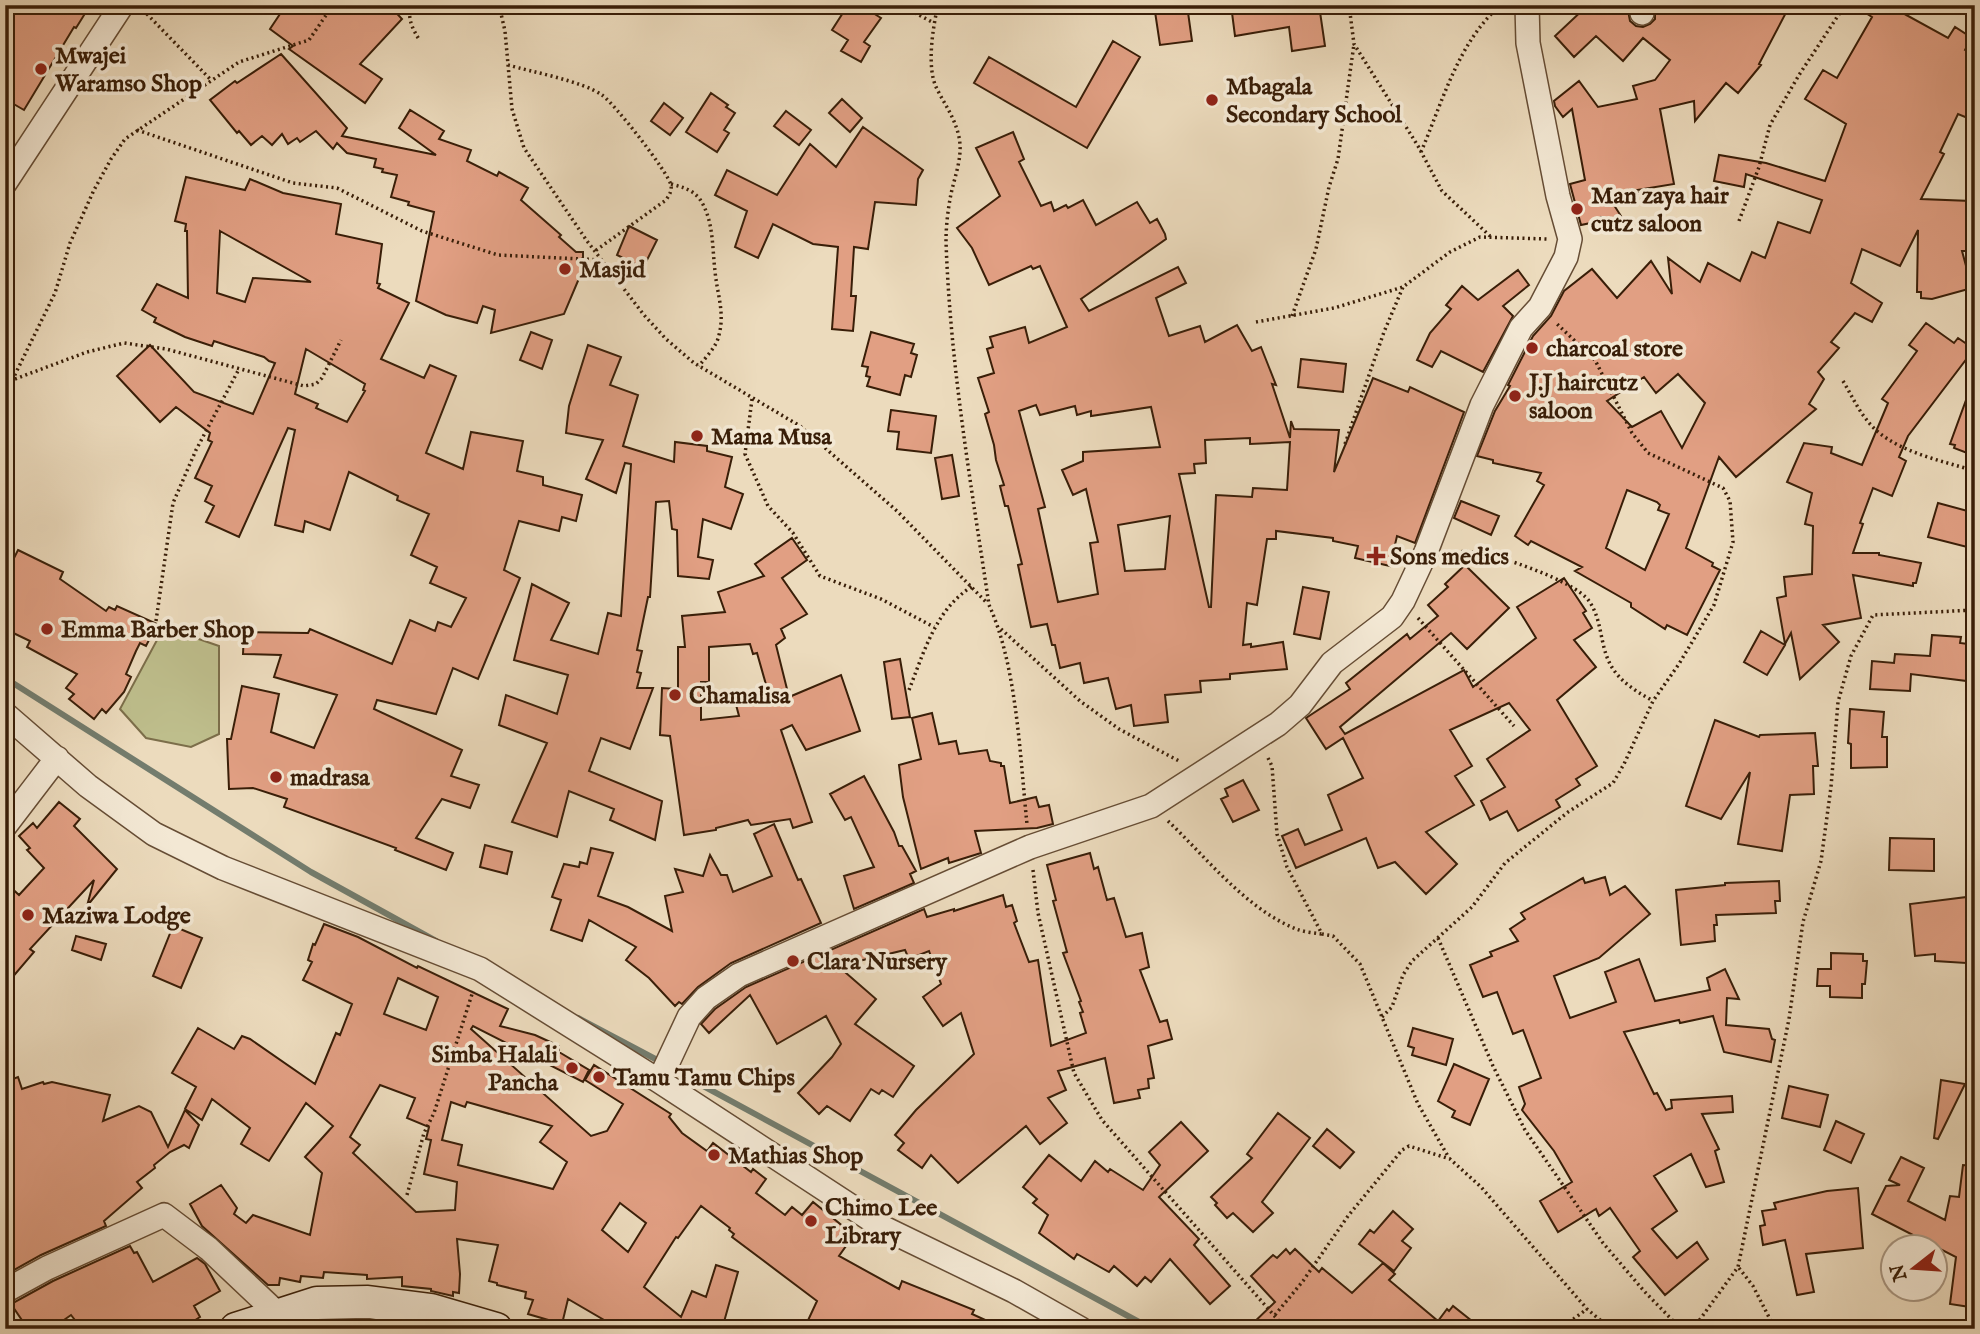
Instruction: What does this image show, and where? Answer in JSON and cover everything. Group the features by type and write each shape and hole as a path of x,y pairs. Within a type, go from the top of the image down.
{"street":[{"path":"5,183 12,156 122,5"},
{"path":"659,1081 689,1017 706,998 739,975 1030,847 1151,806 1278,724 1300,705 1332,663 1392,617 1426,552 1482,405 1521,328 1540,307 1566,257 1570,239 1558,196 1528,43 1527,5"},
{"path":"5,714 88,786 154,834 223,868 480,969 659,1081 884,1228 1014,1291 1081,1329"},
{"path":"5,826 57,758"},
{"path":"5,1291 47,1268 164,1215 209,1249 280,1316"},
{"path":"236,1329 317,1303 368,1302 431,1310 496,1329"}],"path":[{"path":"138,5 212,81"},
{"path":"5,395 55,293 70,243 94,190 125,139 239,62 309,40 333,5"},
{"path":"410,5 412,28 420,41"},
{"path":"499,5 505,31 512,109 524,148 595,251 666,339 699,366 800,426 897,511 989,605"},
{"path":"900,5 933,23"},
{"path":"937,5 933,23 932,71 936,88 949,107 959,137 959,163 951,194 946,238 957,389 989,605 999,628 1015,711 1038,913 1074,1073 1102,1120 1286,1329"},
{"path":"1292,316 1316,249 1338,159 1354,44 1349,5"},
{"path":"1480,5 1500,6"},
{"path":"1740,221 1770,125 1798,75 1845,5"},
{"path":"1421,152 1465,48 1476,30 1500,6"},
{"path":"1354,44 1442,191 1455,206 1492,237"},
{"path":"508,65 565,80 602,95 661,167 671,184 671,192 666,200 595,251"},
{"path":"137,130 293,183 337,188 422,231 498,255 602,260"},
{"path":"671,184 689,189 699,199 710,226 722,321 719,339 699,366"},
{"path":"1256,322 1334,308 1404,287 1462,244 1480,237 1570,239"},
{"path":"1345,444 1380,342 1404,287"},
{"path":"1382,1017 1392,1007 1403,975 1412,961 1472,907 1505,863 1568,812 1613,782 1653,701 1679,664 1714,605 1733,542 1730,501 1723,488 1648,453 1632,433 1595,360 1540,307"},
{"path":"13,380 87,352 124,343 166,349 304,386 316,384 322,378 341,340"},
{"path":"156,621 173,503 196,450 239,369"},
{"path":"1843,381 1877,431 1899,445 1975,471"},
{"path":"752,399 745,454 768,506 793,533 820,576 881,598 934,627"},
{"path":"1426,552 1474,552 1544,573 1577,589 1589,601 1597,618 1607,657 1615,672 1629,686 1653,701"},
{"path":"909,690 934,627 958,595 973,586"},
{"path":"1402,601 1514,726"},
{"path":"1693,1329 1738,1267 1789,1020 1803,922 1821,861 1838,702 1851,656 1872,615 1975,610"},
{"path":"999,628 1080,701 1119,729 1202,775"},
{"path":"1252,742 1272,766 1277,834 1287,867 1322,934"},
{"path":"1151,806 1241,893 1275,919 1299,930 1334,936 1360,964 1418,1104 1450,1159 1480,1187 1587,1309 1611,1329"},
{"path":"1438,938 1493,1066 1525,1130 1603,1243 1681,1329"},
{"path":"407,1195 424,1133 434,1113 480,969"},
{"path":"1275,1314 1303,1281 1348,1216 1402,1150 1409,1146 1450,1159"},
{"path":"1738,1267 1753,1286 1775,1329"},
{"path":"1560,1329 1587,1309"}],"green space":[{"path":"164,627 219,646 219,734 191,747 146,738 120,709"}],"building":[{"path":"5,5 87,5 84,11 86,12 76,28 74,27 24,110 5,99"},
{"path":"286,5 389,5 402,19 360,64 382,79 365,103 289,49 293,46 270,29"},
{"path":"848,5 860,5 881,18 864,42 870,46 861,62 841,51 848,40 832,30"},
{"path":"1154,5 1187,5 1192,41 1160,45"},
{"path":"1231,5 1319,5 1325,46 1292,51 1289,27 1235,36"},
{"path":"1588,5 1627,5 1630,21 1643,27 1655,19 1655,5 1790,5 1759,64 1761,65 1738,93 1726,83 1695,121 1694,101 1660,109 1674,184 1637,190 1638,194 1610,199 1621,216 1605,220 1601,217 1595,222 1581,225 1570,184 1585,180 1572,109 1563,117 1554,101 1579,81 1598,107 1637,99 1633,86 1655,80 1670,60 1643,38 1623,61 1596,36 1574,57 1555,36"},
{"path":"1853,5 1902,5 1899,11 1948,38 1955,27 1969,36 1965,50 1975,56 1975,121 1958,114 1940,152 1944,154 1921,199 1971,201 1970,251 1962,251 1972,288 1932,299 1921,298 1921,292 1917,292 1918,230 1900,266 1862,249 1851,283 1882,303 1872,322 1855,313 1831,342 1839,348 1818,372 1824,379 1809,404 1816,409 1736,477 1719,457 1686,548 1720,570 1687,635 1667,625 1665,629 1631,607 1631,603 1575,571 1582,567 1531,541 1528,545 1515,536 1544,485 1537,481 1541,473 1493,463 1493,460 1477,456 1495,411 1533,336 1551,316 1564,291 1592,269 1617,298 1651,261 1672,294 1668,258 1700,282 1708,263 1740,281 1752,252 1765,258 1778,222 1810,233 1822,200 1746,174 1744,187 1714,181 1719,155 1766,163 1825,181 1846,124 1805,99 1823,70 1837,78 1872,17","holes":["1678,374 1705,403 1682,448 1661,411 1632,427 1607,401 1644,377 1656,393","1627,490 1657,502 1660,505 1658,510 1669,514 1645,570 1606,548"]},
{"path":"1113,41 1140,57 1087,148 974,83 989,57 1076,107"},
{"path":"281,54 347,128 342,136 436,155 399,128 410,110 444,131 439,139 471,150 467,161 497,176 499,172 528,188 521,200 576,252 583,252 583,269 564,314 491,333 495,310 483,306 477,323 446,315 416,301 434,212 391,197 397,175 382,172 383,169 374,167 376,159 347,153 337,143 333,149 316,131 300,142 297,138 288,144 282,134 272,145 262,136 251,145 239,131 237,133 210,100 235,81 237,83"},
{"path":"711,93 735,113 724,130 729,133 717,152 686,132"},
{"path":"842,99 862,118 850,132 829,113"},
{"path":"664,103 683,118 670,135 651,121"},
{"path":"786,111 811,130 799,145 774,126"},
{"path":"863,127 923,170 918,179 916,205 875,202 868,249 854,247 851,296 856,296 853,331 832,329 838,247 813,244 773,224 758,258 735,247 747,211 715,195 727,170 777,195 810,144 836,167"},
{"path":"1013,132 1024,159 1019,162 1041,206 1051,202 1054,211 1066,205 1068,208 1083,200 1096,225 1137,202 1150,223 1157,219 1166,239 1081,299 1089,311 1178,267 1186,283 1156,298 1169,336 1200,326 1205,342 1237,325 1252,351 1261,347 1276,385 1272,384 1290,438 1291,421 1294,429 1339,430 1334,472 1373,378 1408,392 1410,387 1464,412 1415,543 1397,536 1390,566 1355,558 1358,546 1333,541 1333,538 1276,531 1276,539 1267,539 1257,605 1247,603 1243,645 1251,644 1251,647 1283,642 1287,669 1230,674 1230,679 1200,681 1201,692 1165,695 1168,722 1134,726 1131,705 1116,709 1108,678 1084,683 1080,663 1060,668 1047,624 1031,627 1018,565 1022,564 1008,506 1005,506 1000,486 1004,485 985,414 989,412 978,378 994,373 987,349 993,347 990,337 1025,327 1029,343 1067,327 1040,266 1033,269 1031,266 989,285 972,248 957,228 1000,196 976,148","holes":["1036,405 1040,415 1075,406 1077,415 1091,411 1091,416 1151,407 1160,447 1083,452 1083,461 1062,470 1073,495 1086,489 1098,542 1090,543 1098,594 1058,602 1038,509 1045,507 1019,411","1250,438 1250,444 1290,442 1287,490 1253,488 1252,497 1216,495 1211,607 1179,474 1195,473 1194,464 1206,463 1205,440","1170,516 1165,569 1125,571 1118,525"]},
{"path":"186,177 245,190 250,179 283,193 341,204 336,234 382,244 378,288 409,303 381,359 424,378 430,365 456,376 426,453 463,469 471,432 523,441 517,471 543,477 543,485 582,495 576,521 562,517 559,531 519,521 504,570 520,578 478,679 453,668 436,714 377,700 374,709 462,750 451,776 479,785 470,808 442,799 416,838 453,853 446,870 395,850 396,848 284,807 287,799 253,788 229,789 227,739 231,739 242,686 279,694 271,732 314,748 337,695 274,677 281,655 243,654 244,632 308,633 310,629 392,664 410,620 435,631 438,622 451,627 466,598 430,583 437,567 411,555 429,514 397,500 398,496 349,472 330,530 305,521 303,532 275,525 295,430 288,428 239,537 206,522 214,506 205,501 212,486 195,478 212,442 208,440 210,433 176,407 160,422 117,376 150,345 194,392 253,414 275,363 214,341 212,346 185,337 154,322 156,318 142,310 157,284 188,298 186,224 175,221","holes":["220,231 311,282 253,278 245,302 217,293","306,349 365,384 365,391 347,422 316,408 318,404 295,394"]},
{"path":"629,226 657,240 643,268 617,255"},
{"path":"1518,270 1529,285 1503,306 1513,316 1483,372 1441,351 1432,367 1417,360 1430,333 1451,309 1446,305 1462,286 1478,300"},
{"path":"1926,323 1954,343 1958,338 1974,349 1908,436 1899,457 1906,461 1892,496 1873,488 1860,523 1863,524 1853,553 1879,553 1921,563 1916,583 1913,583 1913,586 1853,575 1861,618 1823,625 1839,642 1800,679 1791,633 1785,644 1777,598 1786,596 1784,577 1812,574 1813,526 1805,524 1812,493 1787,482 1804,443 1832,447 1831,453 1862,465 1888,403 1882,399 1917,351 1909,345"},
{"path":"531,332 552,340 542,369 520,360"},
{"path":"871,332 914,344 911,353 917,355 911,377 905,375 900,395 867,386 870,377 866,376 868,367 862,366"},
{"path":"588,345 621,357 610,385 638,395 623,446 674,462 675,442 707,446 707,451 732,457 725,487 743,494 731,529 703,519 698,557 713,560 709,579 678,576 677,530 672,529 669,501 656,502 650,597 637,650 642,651 637,672 641,673 637,688 653,688 630,749 601,738 589,771 662,801 655,840 610,820 614,809 569,791 557,837 512,822 547,743 499,725 506,695 557,714 568,675 514,660 532,584 569,603 551,640 598,654 608,613 621,616 631,464 625,463 616,493 586,479 603,440 566,433 569,406"},
{"path":"1301,359 1346,364 1343,392 1298,387"},
{"path":"1973,381 1975,382 1975,456 1950,444"},
{"path":"891,410 936,416 931,453 897,449 899,432 888,431"},
{"path":"952,455 959,496 942,499 935,458"},
{"path":"1461,501 1499,516 1491,535 1454,518"},
{"path":"1938,503 1975,513 1975,549 1928,537"},
{"path":"792,538 807,560 782,578 807,614 781,629 785,638 776,645 789,697 841,675 860,731 806,750 792,725 781,730 812,822 793,828 790,819 751,825 748,820 716,830 684,835 670,736 660,735 662,688 678,689 678,647 685,647 682,616 725,612 718,592 764,576 755,564","holes":["750,644 753,654 757,653 767,688 752,692 753,697 735,701 739,716 701,720 701,682 709,682 709,647"]},
{"path":"18,550 63,572 60,579 106,611 109,607 115,610 117,606 157,624 146,646 140,643 136,651 126,674 131,677 124,692 106,713 102,709 94,719 69,699 74,694 66,688 77,674 27,647 30,641 5,629 5,576"},
{"path":"1465,565 1509,608 1467,649 1451,633 1340,727 1345,734 1464,670 1473,687 1536,638 1517,607 1564,578 1586,611 1583,613 1592,628 1574,640 1596,667 1557,700 1597,766 1576,779 1580,785 1556,800 1560,807 1518,831 1507,811 1490,820 1481,801 1505,787 1487,759 1530,730 1509,703 1450,730 1472,766 1455,776 1474,805 1426,832 1457,864 1426,894 1395,862 1378,868 1366,838 1296,868 1282,836 1298,829 1305,845 1342,830 1328,795 1363,778 1343,738 1326,749 1306,718 1350,689 1346,683 1407,634 1410,639 1438,616 1428,605 1448,587 1445,584"},
{"path":"1303,587 1329,592 1320,639 1294,634"},
{"path":"1761,631 1785,645 1767,675 1744,662"},
{"path":"1932,635 1961,637 1960,643 1975,645 1975,682 1911,674 1910,691 1870,689 1872,661 1894,663 1895,654 1930,656"},
{"path":"900,659 910,717 892,719 884,662"},
{"path":"1850,709 1884,712 1882,737 1887,737 1887,767 1851,768 1851,744 1848,743"},
{"path":"932,713 939,744 956,741 959,754 987,750 990,761 1004,766 1010,803 1036,797 1039,807 1049,805 1053,824 1037,828 975,831 981,853 949,863 948,858 921,869 903,797 899,765 921,759 912,718"},
{"path":"1715,720 1759,737 1815,733 1818,766 1813,766 1814,794 1790,795 1782,851 1738,844 1750,772 1721,819 1686,806"},
{"path":"864,776 899,846 902,846 916,871 910,874 914,883 854,909 844,876 874,867 851,817 845,820 830,794"},
{"path":"1243,780 1259,810 1233,822 1221,799 1228,796 1225,789"},
{"path":"59,802 80,819 74,826 117,869 87,906 94,880 30,949 34,952 5,986 5,882 19,895 44,868 27,850 30,848 19,836 33,823 37,828"},
{"path":"774,824 798,880 801,879 821,923 731,963 698,987 682,1004 679,1002 675,1006 649,978 626,960 636,947 589,920 582,941 551,930 561,900 552,897 564,864 579,867 580,862 587,864 591,848 613,853 598,896 628,907 672,931 665,896 683,892 675,869 703,876 710,855 721,875 727,875 733,892 772,876 754,834"},
{"path":"1890,838 1934,839 1934,871 1889,870"},
{"path":"485,845 512,852 507,874 480,867"},
{"path":"1090,853 1094,869 1098,867 1107,900 1114,898 1126,937 1142,933 1149,967 1140,970 1160,1022 1167,1020 1172,1039 1148,1046 1154,1078 1148,1079 1149,1088 1138,1090 1140,1098 1114,1103 1105,1058 1058,1071 1066,1090 1048,1098 1067,1123 1040,1144 1026,1126 958,1183 931,1155 922,1168 898,1150 904,1143 895,1135 916,1110 974,1054 961,1013 943,1026 923,997 941,984 929,951 909,959 905,950 838,966 876,999 855,1024 914,1066 893,1097 882,1090 879,1094 871,1089 850,1121 827,1106 819,1114 798,1093 841,1044 826,1016 777,1044 750,995 709,1033 701,1024 715,1009 746,987 924,909 927,917 1003,895 1006,907 1012,905 1017,921 1014,923 1029,962 1038,960 1051,1046 1086,1033 1080,1013 1083,1012 1079,1002 1081,1001 1063,953 1067,952 1053,901 1056,900 1047,865"},
{"path":"1605,877 1610,895 1625,886 1650,914 1599,958 1554,976 1570,1018 1616,1002 1605,972 1639,959 1655,1001 1710,990 1707,978 1725,969 1739,999 1727,998 1726,1025 1769,1029 1772,1039 1775,1040 1771,1062 1724,1052 1713,1016 1624,1032 1654,1094 1657,1093 1666,1110 1672,1108 1671,1100 1732,1096 1733,1112 1702,1114 1719,1149 1715,1151 1724,1182 1706,1187 1691,1154 1654,1176 1677,1211 1652,1229 1677,1258 1697,1242 1708,1259 1665,1295 1633,1257 1640,1251 1610,1208 1599,1216 1596,1209 1558,1232 1540,1201 1572,1182 1554,1151 1522,1110 1525,1104 1519,1087 1541,1078 1523,1030 1513,1034 1497,992 1483,997 1470,965 1492,956 1490,952 1518,941 1510,929 1525,919 1521,913 1583,878 1585,883"},
{"path":"1779,881 1780,901 1775,901 1776,913 1716,915 1715,941 1681,945 1676,890 1725,883"},
{"path":"1975,896 1975,915 1970,915 1966,963 1935,961 1935,954 1915,956 1910,904"},
{"path":"324,924 358,937 417,968 418,966 508,1009 500,1026 535,1035 559,1046 559,1052 589,1070 583,1082 473,1026 471,1029 591,1136 607,1131 623,1104 585,1080 594,1065 671,1114 669,1117 682,1133 707,1151 713,1143 751,1172 753,1169 766,1179 756,1193 785,1215 792,1207 802,1215 813,1202 850,1232 847,1236 851,1239 839,1256 899,1289 902,1281 974,1310 972,1314 1005,1329 804,1329 817,1301 732,1237 734,1234 730,1228 701,1206 678,1238 676,1237 644,1287 681,1317 692,1291 706,1297 716,1265 738,1272 722,1329 596,1329 604,1320 568,1299 562,1324 528,1314 533,1300 525,1298 526,1292 489,1281 498,1245 457,1239 459,1293 453,1292 453,1296 431,1289 402,1286 402,1277 367,1279 367,1275 324,1272 323,1278 301,1276 300,1282 280,1278 279,1285 268,1285 202,1226 190,1204 221,1185 237,1208 234,1214 246,1223 253,1215 310,1235 322,1173 305,1157 333,1126 306,1103 269,1161 241,1144 250,1128 212,1099 202,1120 185,1109 196,1087 172,1073 198,1028 234,1049 242,1036 250,1039 315,1084 336,1033 340,1035 352,1004 303,980 312,962 308,960 313,944 315,945","holes":["398,978 438,997 426,1030 384,1014","380,1085 415,1098 407,1118 429,1127 426,1139 431,1140 424,1174 457,1182 455,1210 416,1212 353,1153 360,1145 350,1137","451,1102 465,1107 467,1102 552,1126 540,1142 567,1162 553,1189 458,1165 462,1145 442,1140","620,1203 646,1223 628,1252 602,1230"]},
{"path":"173,926 202,938 181,988 153,976"},
{"path":"76,936 106,944 101,960 72,950"},
{"path":"1831,953 1863,954 1863,961 1867,961 1862,998 1830,997 1830,986 1817,986 1818,969 1831,969"},
{"path":"1413,1028 1453,1039 1446,1065 1412,1055 1414,1048 1408,1046"},
{"path":"1454,1064 1489,1079 1470,1125 1452,1117 1455,1111 1438,1101"},
{"path":"18,1077 22,1089 52,1082 110,1095 103,1121 139,1106 151,1112 168,1147 185,1110 199,1125 189,1148 184,1145 154,1165 155,1168 137,1182 142,1188 104,1221 106,1226 41,1255 5,1275 5,1111 11,1109 5,1096 5,1082"},
{"path":"1941,1080 1965,1084 1938,1139 1934,1138"},
{"path":"1789,1086 1828,1095 1820,1127 1782,1118"},
{"path":"1278,1113 1310,1138 1262,1202 1273,1213 1253,1232 1233,1213 1227,1218 1211,1197 1252,1158 1247,1154"},
{"path":"1836,1121 1864,1134 1851,1163 1824,1150"},
{"path":"1181,1122 1208,1151 1159,1197 1199,1239 1194,1245 1230,1286 1210,1304 1170,1259 1151,1282 1145,1277 1137,1286 1114,1266 1109,1272 1077,1254 1074,1259 1039,1233 1048,1215 1033,1203 1037,1199 1023,1187 1049,1155 1081,1181 1095,1161 1108,1172 1110,1169 1143,1190 1160,1165 1149,1152"},
{"path":"1327,1129 1354,1152 1340,1168 1313,1146"},
{"path":"1901,1157 1924,1168 1908,1201 1945,1220 1950,1196 1959,1197 1963,1165 1975,1166 1975,1304 1970,1303 1970,1307 1950,1304 1956,1257 1948,1253 1948,1232 1907,1232 1872,1214 1886,1186 1900,1185 1889,1180"},
{"path":"1858,1188 1863,1248 1806,1254 1814,1292 1797,1295 1785,1240 1763,1245 1760,1226 1765,1225 1762,1211 1776,1209 1774,1203 1827,1191"},
{"path":"1393,1211 1413,1229 1402,1241 1411,1248 1394,1271 1359,1244 1370,1230 1374,1233"},
{"path":"130,1246 134,1253 137,1252 153,1282 197,1258 205,1264 220,1291 194,1306 200,1317 181,1329 82,1329 71,1315 51,1329 28,1329 11,1304 53,1281"},
{"path":"1286,1249 1290,1254 1295,1249 1319,1272 1322,1268 1352,1293 1383,1263 1395,1274 1389,1280 1438,1321 1447,1309 1449,1311 1453,1306 1482,1329 1247,1329 1275,1302 1251,1276 1273,1255 1277,1258"}],"waterway":[{"path":"5,678 311,872 436,941"},
{"path":"578,1018 661,1062"},
{"path":"670,1068 1152,1329"}],"place":[{"name":"Mwajei Waramso Shop","path":"41,69"},
{"name":"Mbagala Secondary School","path":"1212,100"},
{"name":"Man zaya hair cutz saloon","path":"1577,209"},
{"name":"Masjid","path":"565,269"},
{"name":"charcoal store","path":"1532,348"},
{"name":"J.J haircutz saloon","path":"1515,396"},
{"name":"Mama Musa","path":"697,436"},
{"name":"Sons medics","path":"1376,556"},
{"name":"Emma Barber Shop","path":"47,629"},
{"name":"Chamalisa","path":"675,695"},
{"name":"madrasa","path":"276,777"},
{"name":"Maziwa Lodge","path":"28,915"},
{"name":"Clara Nursery","path":"793,961"},
{"name":"Simba Halali Pancha","path":"572,1068"},
{"name":"Tamu Tamu Chips","path":"599,1077"},
{"name":"Mathias Shop","path":"714,1155"},
{"name":"Chimo Lee Library","path":"811,1221"}]}
